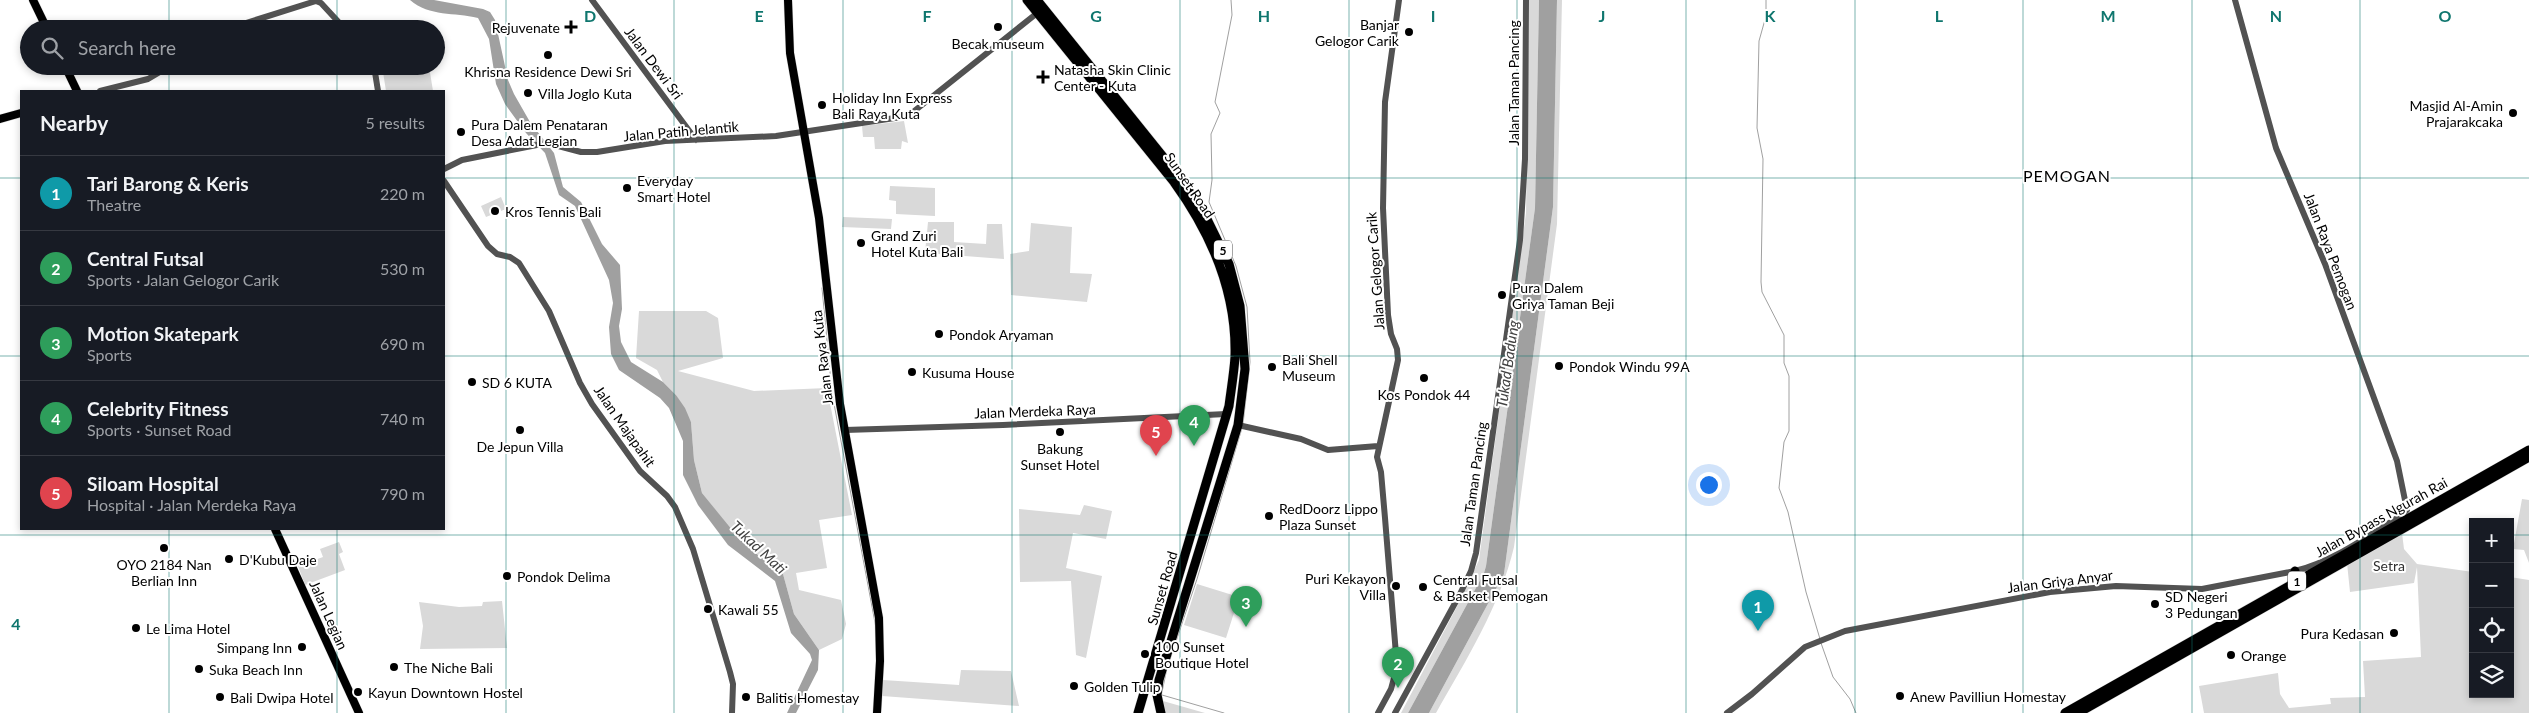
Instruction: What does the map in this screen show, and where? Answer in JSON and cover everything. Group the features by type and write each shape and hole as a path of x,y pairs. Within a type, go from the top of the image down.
{"highway":[{"name":"Sunset Road","path":"1027,0 1040,10 1181,179 1203,211 1220,242 1234,283 1243,330 1244,386 1238,425 1159,680 1157,695 1161,713"},
{"name":"Sunset Road","path":"1037,0 1040,10 1174,182 1207,234 1224,277 1234,327 1235,358 1226,414 1138,713"},
{"name":"Jalan Bypass Ngurah Rai","path":"2078,713 2250,612 2411,512 2529,450"},
{"name":"Jalan Bypass Ngurah Rai","path":"2293,586 2529,457"},
{"path":"1186,554 1198,559"},
{"path":"2293,586 2295,571"},
{"name":"Jalan Bypass Ngurah Rai","path":"2065,713 2250,612"}],"main road":[{"path":"33,0 43,20"},
{"name":"Jalan Raya Kuta","path":"788,0 790,54 819,218 836,376 879,618 880,661 877,713"},
{"path":"69,75 77,90"},
{"path":"0,119 20,113"},
{"name":"Jalan Legian","path":"275,530 358,713"}],"street":[{"name":"Jalan Dewi Sri","path":"592,0 690,137"},
{"name":"Jalan Gelogor Carik","path":"1378,713 1394,680 1397,659 1381,472 1377,460 1378,446 1398,360 1388,314 1383,208 1385,102 1399,0"},
{"name":"Jalan Taman Pancing","path":"1395,713 1460,594 1476,553 1520,240 1526,145 1526,0"},
{"name":"Jalan Raya Pemogan","path":"2235,0 2275,143 2325,264 2397,461 2411,512"},
{"path":"256,20 316,1 321,3 337,20"},
{"name":"Jalan Patih Jelantik","path":"445,169 462,160 547,143 588,152 690,137 696,140 776,136 912,114 1040,10"},
{"path":"104,90 148,79 155,75"},
{"path":"375,75 378,90"},
{"name":"Jalan Majapahit","path":"445,182 488,246 497,254 510,257 519,263 549,311 580,383 592,404 640,471 667,496 675,507 693,549 730,672 732,713"},
{"name":"Jalan Merdeka Raya","path":"845,430 1013,425 1226,414"},
{"path":"1238,425 1301,439 1328,450 1378,446"},
{"name":"Jalan Griya Anyar","path":"1727,713 1752,694 1800,651 1819,641 1845,632 2050,592 2116,586 2202,589 2295,571 2309,567 2402,515 2411,512"}],"green space":[{"path":"1529,0 1539,0 1535,208 1486,566 1484,573 1408,713 1401,713 1462,597 1479,560 1526,213"},
{"path":"1557,0 1562,0 1557,224 1514,547 1500,590 1481,632 1436,713 1429,713 1504,574 1553,207"},
{"path":"383,75 430,75 433,90 386,90"},
{"path":"904,121 908,143 902,141 901,149 875,149 874,137 863,137 862,126"},
{"path":"890,186 935,188 935,216 896,214 896,201 889,200"},
{"path":"501,197 506,209 486,217 481,206"},
{"path":"843,217 892,219 891,229 842,227"},
{"path":"928,222 954,222 954,242 986,244 987,224 1002,224 1004,259 925,253"},
{"path":"1031,223 1072,227 1070,273 1092,274 1087,302 1011,295 1010,254 1029,251"},
{"path":"639,311 706,311 718,318 723,358 678,371 754,391 827,388 852,515 819,520 827,568 796,573 799,590 841,600 846,624 842,639 819,650 794,614 783,574 772,561 759,556 736,536 702,493 694,460 691,422 676,395 663,382 657,370 636,358"},
{"path":"2522,499 2529,500 2529,563 2524,550 2514,549"},
{"path":"1084,505 1112,511 1106,539 1073,533 1066,568 1102,576 1086,658 1076,655 1071,581 1020,582 1019,509 1080,515"},
{"name":"Setra","path":"2402,533 2404,549 2417,564 2469,571 2469,698 2514,698 2514,578 2529,580 2529,713 2204,713 2199,686 2278,673 2280,694 2289,708 2331,704 2330,698 2365,697 2363,661 2421,657 2417,567 2414,583 2350,592 2347,563"},
{"path":"339,542 343,552 339,554 345,570 305,585 298,566 323,557 320,549"},
{"path":"1197,584 1239,597 1226,638 1184,625"},
{"path":"502,601 507,648 420,649 423,626 419,602 459,607 482,606 483,602"},
{"path":"961,670 1011,671 1019,706 882,696 883,680 959,685"},
{"path":"1163,701 1205,713 1164,713"}],"shaded area":[{"name":"Tukad Mati","path":"410,0 434,0 483,9 490,12 495,20 508,80 514,94 530,122 554,153 563,187 581,202 602,244 620,265 622,309 619,326 621,342 631,362 663,382 676,395 685,408 691,422 694,460 702,493 737,536 759,556 772,561 783,574 794,614 819,650 818,670 796,713 787,713 812,660 810,654 791,633 775,581 728,545 698,505 683,475 683,441 669,408 660,398 619,370 611,354 609,327 613,303 609,280 575,206 559,195 545,153 526,133 505,104 496,84 489,39 478,18 434,12"},
{"name":"Tukad Badung","path":"1539,0 1557,0 1553,207 1504,574 1429,713 1408,713 1484,573 1486,566 1535,208"}],"waterway":[{"path":"1231,0 1232,15 1215,102 1220,113 1211,134 1212,180 1209,202 1236,266 1247,307 1250,362 1243,424"},
{"path":"1766,0 1766,16 1759,41 1757,128 1763,159 1761,282 1762,292 1784,335 1784,363 1789,376 1789,431 1784,442 1779,488 1788,512 1806,592 1820,639"},
{"path":"822,288 832,393 876,628"},
{"path":"1162,692 1167,668 1197,579 1242,428"},
{"path":"1821,643 1833,677 1850,699 1856,713"},
{"path":"1162,695 1224,713"}],"place":[{"name":"Rejuvenate","path":"571,27"},
{"name":"Becak museum","path":"998,27"},
{"name":"Banjar Gelogor Carik","path":"1409,32"},
{"name":"Khrisna Residence Dewi Sri","path":"548,55"},
{"name":"Natasha Skin Clinic Center - Kuta","path":"1043,77"},
{"name":"Villa Joglo Kuta","path":"528,93"},
{"name":"Holiday Inn Express Bali Raya Kuta","path":"822,105"},
{"name":"Masjid Al-Amin Prajarakcaka","path":"2513,113"},
{"name":"Pura Dalem Penataran Desa Adat Legian","path":"461,132"},
{"name":"Everyday Smart Hotel","path":"627,188"},
{"name":"Kros Tennis Bali","path":"495,211"},
{"name":"Grand Zuri Hotel Kuta Bali","path":"861,243"},
{"name":"Pura Dalem Griya Taman Beji","path":"1502,295"},
{"name":"Pondok Aryaman","path":"939,334"},
{"name":"Pondok Windu 99A","path":"1559,366"},
{"name":"Bali Shell Museum","path":"1272,367"},
{"name":"Kusuma House","path":"912,372"},
{"name":"Kos Pondok 44","path":"1424,378"},
{"name":"SD 6 KUTA","path":"472,382"},
{"name":"De Jepun Villa","path":"520,430"},
{"name":"Bakung Sunset Hotel","path":"1060,432"},
{"name":"Celebrity Fitness","path":"1194,446"},
{"name":"Siloam Hospital","path":"1156,456"},
{"name":"RedDoorz Lippo Plaza Sunset","path":"1269,516"},
{"name":"OYO 2184 Nan Berlian Inn","path":"164,548"},
{"name":"D'Kubu Daje","path":"229,559"},
{"name":"Pondok Delima","path":"507,576"},
{"name":"Puri Kekayon Villa","path":"1396,586"},
{"name":"Central Futsal & Basket Pemogan","path":"1423,587"},
{"name":"SD Negeri 3 Pedungan","path":"2155,604"},
{"name":"Kawali 55","path":"708,609"},
{"name":"Motion Skatepark","path":"1246,627"},
{"name":"Le Lima Hotel","path":"136,628"},
{"name":"Tari Barong & Keris","path":"1758,631"},
{"name":"Pura Kedasan","path":"2394,633"},
{"name":"Simpang Inn","path":"302,647"},
{"name":"100 Sunset Boutique Hotel","path":"1145,654"},
{"name":"Orange","path":"2231,655"},
{"name":"The Niche Bali","path":"394,667"},
{"name":"Suka Beach Inn","path":"199,669"},
{"name":"Golden Tulip","path":"1074,686"},
{"name":"Central Futsal","path":"1398,688"},
{"name":"Kayun Downtown Hostel","path":"358,692"},
{"name":"Anew Pavilliun Homestay","path":"1900,696"},
{"name":"Bali Dwipa Hotel","path":"220,697"},
{"name":"Balitis Homestay","path":"746,697"}],"district":[{"name":"PEMOGAN","path":"2067,175"}]}
